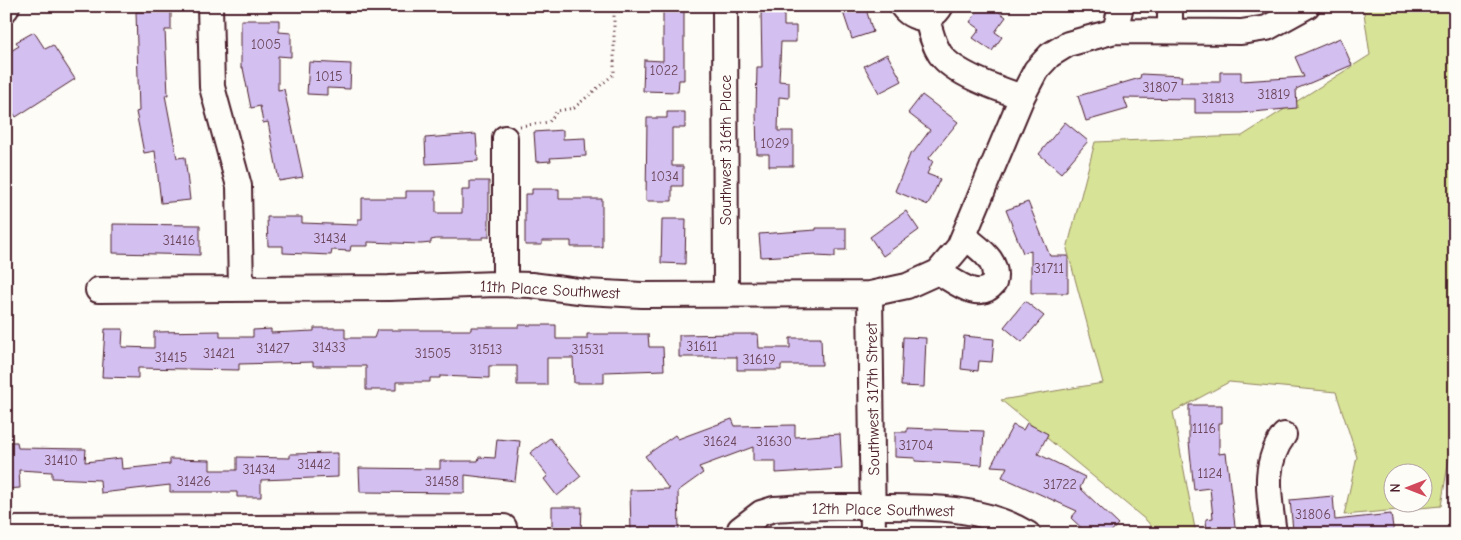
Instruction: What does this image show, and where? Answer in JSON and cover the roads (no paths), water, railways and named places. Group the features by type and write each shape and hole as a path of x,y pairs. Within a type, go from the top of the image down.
{"street":[{"path":"210,6 212,87 238,186 242,289"},
{"name":"Southwest 316th Place","path":"725,6 726,294"},
{"path":"902,6 912,16 934,12 932,39 941,56 964,73 991,86 1022,97"},
{"path":"1115,31 1121,6"},
{"path":"1170,6 1170,31"},
{"name":"11th Place Southwest","path":"98,290 389,288 505,284 586,292 870,294 907,286 938,272 959,247 1022,97 1036,70 1050,55 1068,44 1115,31 1241,32 1267,28 1307,6"},
{"path":"505,284 510,134"},
{"path":"938,272 974,292 984,292 994,284 995,269 991,260 964,236"},
{"name":"Southwest 317th Street","path":"870,294 874,507 872,534"},
{"path":"1274,534 1268,480 1274,448 1284,435"},
{"name":"12th Place Southwest","path":"740,529 760,513 774,509 923,507 978,513 1000,520 1028,534"},
{"path":"6,529 504,530"}]}
